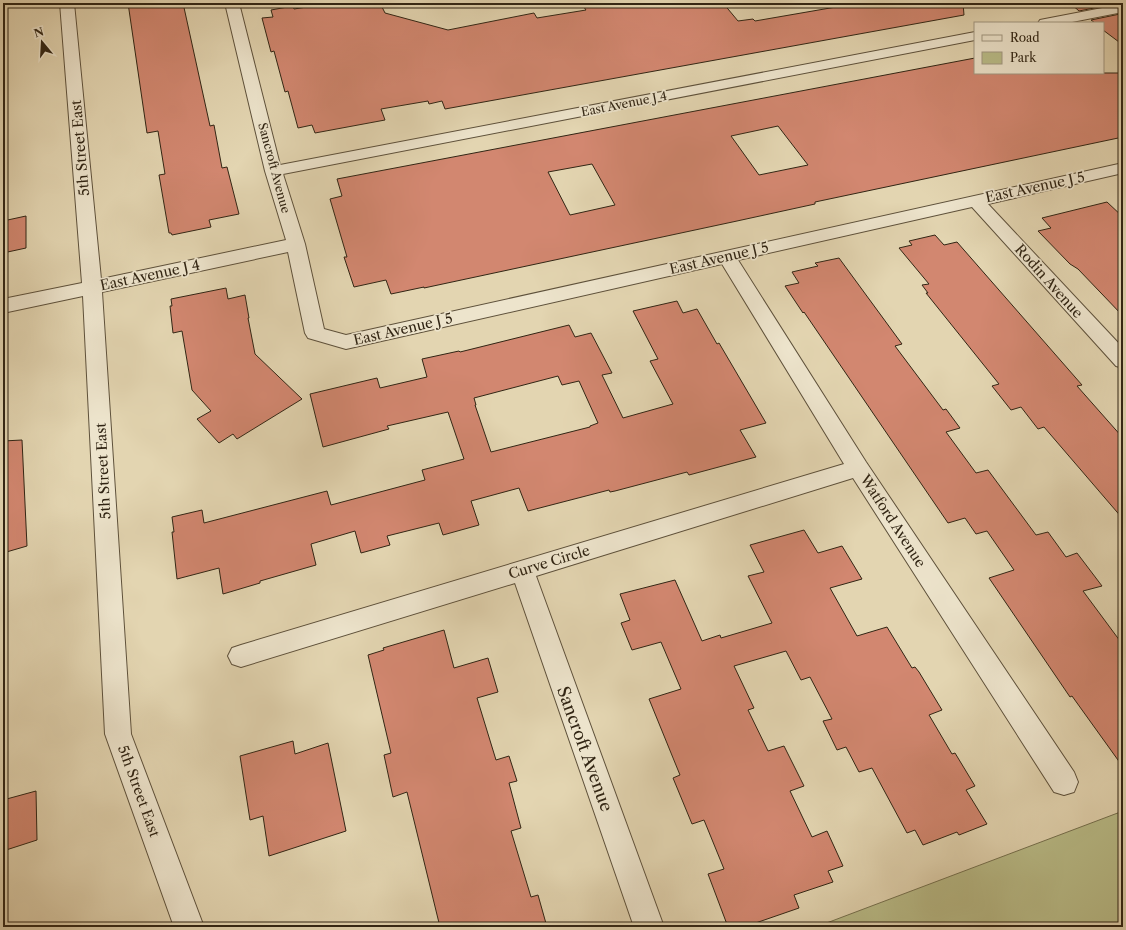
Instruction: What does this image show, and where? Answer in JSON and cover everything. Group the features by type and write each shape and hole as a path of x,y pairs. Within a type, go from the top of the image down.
{"street":[{"name":"5th Street East","path":"67,3 92,288 118,734 189,927"},
{"name":"Sancroft Avenue","path":"232,3 273,171 296,244 315,333"},
{"path":"1050,22 1123,8"},
{"name":"East Avenue J 4","path":"273,171 974,36"},
{"name":"East Avenue J 5","path":"315,333 346,342 1123,168"},
{"name":"Rodin Avenue","path":"976,200 1123,361"},
{"name":"East Avenue J 4","path":"3,306 296,244"},
{"name":"Watford Avenue","path":"726,256 858,468 1064,782"},
{"name":"Curve Circle","path":"241,656 858,468"},
{"name":"Sancroft Avenue","path":"522,570 649,927"}],"green space":[{"path":"1123,811 1123,927 816,927"}],"building":[{"path":"128,3 183,3 210,126 214,125 222,168 227,167 239,214 209,220 211,227 172,235 169,233 159,175 165,174 158,131 147,133"},
{"path":"332,3 380,3 385,13 448,30 534,13 537,18 586,10 581,3 723,3 738,21 753,19 755,21 859,3 963,3 964,15 445,109 442,101 429,104 428,101 381,109 385,120 315,133 312,125 298,128 288,91 285,92 274,51 271,52 262,18 273,17 271,10 293,6 294,9"},
{"path":"1070,3 1119,3 1079,11"},
{"path":"1120,14 1123,45 1104,31 1104,22 1094,22 1091,20"},
{"path":"974,58 974,74 1123,73 1123,137 391,294 386,280 354,287 344,257 347,257 330,199 342,196 337,179","holes":["778,126 808,165 759,175 731,136","592,164 615,205 570,215 548,172"]},
{"path":"1107,202 1123,217 1123,316 1078,269 1070,264 1038,231 1051,228 1042,218"},
{"path":"26,216 26,248 3,253 3,221"},
{"path":"935,235 944,245 957,242 1082,385 1077,386 1123,438 1123,519 1044,427 1038,429 1021,407 1011,410 992,386 999,384 926,293 928,293 922,285 929,284 899,248 912,245 909,241"},
{"path":"839,258 902,344 895,346 943,410 946,409 960,428 946,432 976,473 988,470 1036,535 1048,532 1066,557 1077,553 1102,586 1083,591 1123,645 1123,767 1072,696 1070,697 989,578 1014,570 987,531 976,534 965,518 948,523 785,286 799,283 792,272 818,266 815,263"},
{"path":"226,288 228,299 245,295 255,354 302,399 237,439 233,434 219,443 197,419 211,411 192,390 182,331 173,333 170,306 172,306 171,299"},
{"path":"677,301 683,313 697,309 717,344 719,343 766,423 740,430 756,457 689,475 687,472 615,491 610,492 609,490 528,511 519,488 471,501 479,525 443,535 439,523 387,536 390,545 361,553 355,531 311,544 316,565 260,581 260,583 223,594 219,568 177,579 172,532 174,532 172,517 202,510 204,523 327,491 331,505 425,480 422,470 464,459 448,412 387,426 389,429 323,447 310,394 377,378 380,388 427,377 422,359 460,352 569,325 575,337 591,333 612,373 602,375 623,418 673,404 650,361 658,359 633,311","holes":["558,376 562,385 579,381 598,423 590,427 491,452 474,398"]},
{"path":"22,440 27,546 3,553 3,441"},
{"path":"804,530 818,553 842,546 862,579 830,588 857,636 887,627 912,668 915,667 919,672 942,710 929,715 952,754 955,753 975,786 966,790 987,824 959,835 957,832 923,845 915,830 907,833 872,768 859,772 846,747 837,750 823,721 832,719 810,677 801,680 786,651 734,666 754,708 748,710 768,751 784,746 804,786 790,791 812,837 827,831 843,866 828,871 833,882 794,895 799,908 744,927 728,927 708,874 724,869 704,820 692,824 673,778 680,775 649,699 681,689 661,642 632,650 621,623 630,620 620,594 675,580 702,641 720,635 721,638 772,623 748,576 764,572 750,545"},
{"path":"444,630 454,668 488,658 498,692 477,698 496,760 509,756 517,781 509,783 521,828 511,831 531,897 538,895 547,927 440,927 407,792 393,797 384,755 391,753 368,655 384,650 383,648"},
{"path":"293,741 295,754 328,743 346,831 269,856 263,816 250,820 240,756"},
{"path":"36,791 37,840 3,851 3,800"}]}
